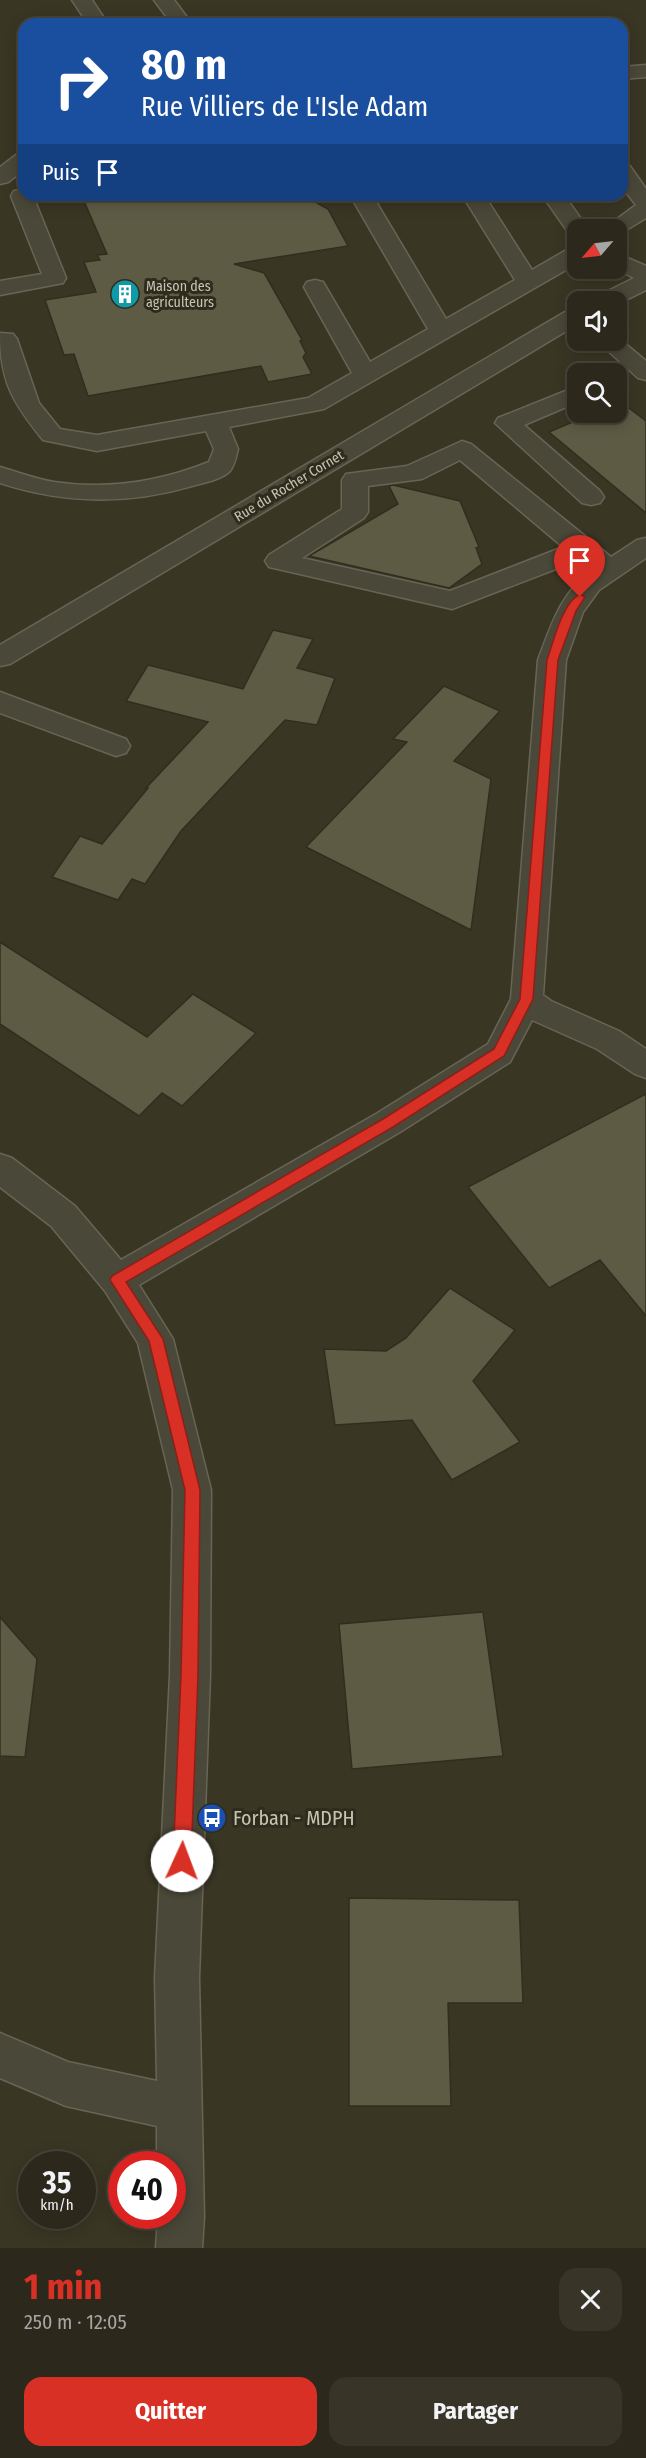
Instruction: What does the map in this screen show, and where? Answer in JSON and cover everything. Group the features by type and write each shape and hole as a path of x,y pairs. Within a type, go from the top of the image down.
{"street":[{"path":"82,0 94,18"},
{"path":"164,0 178,18"},
{"path":"628,72 646,71"},
{"path":"0,177 18,164"},
{"path":"627,220 646,206 628,180"},
{"path":"0,288 55,278 19,201"},
{"path":"365,201 441,331"},
{"path":"477,201 528,282"},
{"path":"557,201 570,219"},
{"path":"2,334 27,404 52,435 97,443 315,404 567,259"},
{"path":"627,266 646,275"},
{"path":"626,291 646,281"},
{"path":"315,287 365,375"},
{"name":"Rue du Rocher Cornet","path":"0,657 567,321"},
{"path":"616,351 634,372"},
{"path":"567,398 507,423 591,497"},
{"path":"0,474 25,484 87,494 137,490 191,480 220,467 226,449 214,422"},
{"path":"582,549 452,600 278,561 356,512 355,480 414,472 462,449 582,549 611,570"},
{"path":"117,1280 388,1123 499,1053 526,999 552,660 570,610 590,584 646,546"},
{"path":"0,702 116,746"},
{"path":"526,999 540,1010 608,1040 646,1065"},
{"path":"0,1168 63,1216 117,1280 155,1339 192,1490 189,1675 177,1977 181,2217 179,2248"},
{"path":"0,2055 66,2084 179,2108"}],"building":[{"name":"Maison des agriculteurs","path":"84,201 314,201 328,209 348,246 234,264 264,273 302,340 300,341 306,353 303,357 312,374 268,382 261,366 88,396 74,354 64,355 45,300 96,292 84,262 100,260 97,255 107,254"},
{"path":"627,407 646,421 646,513 549,432 570,423 627,423"},
{"path":"393,485 460,501 479,547 476,548 482,564 449,588 309,556 398,504 389,486"},
{"path":"273,630 313,639 297,668 335,678 317,725 285,720 181,831 145,884 132,879 118,900 52,877 80,836 102,844 148,788 146,788 208,722 126,701 148,665 243,689"},
{"path":"444,686 500,711 454,761 491,779 471,930 306,847 407,742 393,739"},
{"path":"0,942 147,1037 193,994 256,1033 182,1106 162,1093 139,1116 0,1024"},
{"path":"646,1094 646,1316 600,1260 549,1288 468,1187"},
{"path":"450,1288 515,1330 473,1381 520,1442 452,1480 412,1420 335,1425 324,1349 386,1351 406,1338"},
{"path":"483,1612 503,1756 352,1769 339,1624"},
{"path":"0,1617 37,1659 25,1757 0,1756"},
{"path":"349,1898 519,1900 523,2003 448,2003 451,2106 349,2106"}],"place":[{"name":"Maison des agriculteurs","path":"125,294"},
{"name":"Forban - MDPH","path":"212,1818"}],"route":[{"path":"182,1861 189,1675 192,1490 155,1339 117,1280 388,1123 499,1053 526,999 552,660 570,610 580,597"}]}
